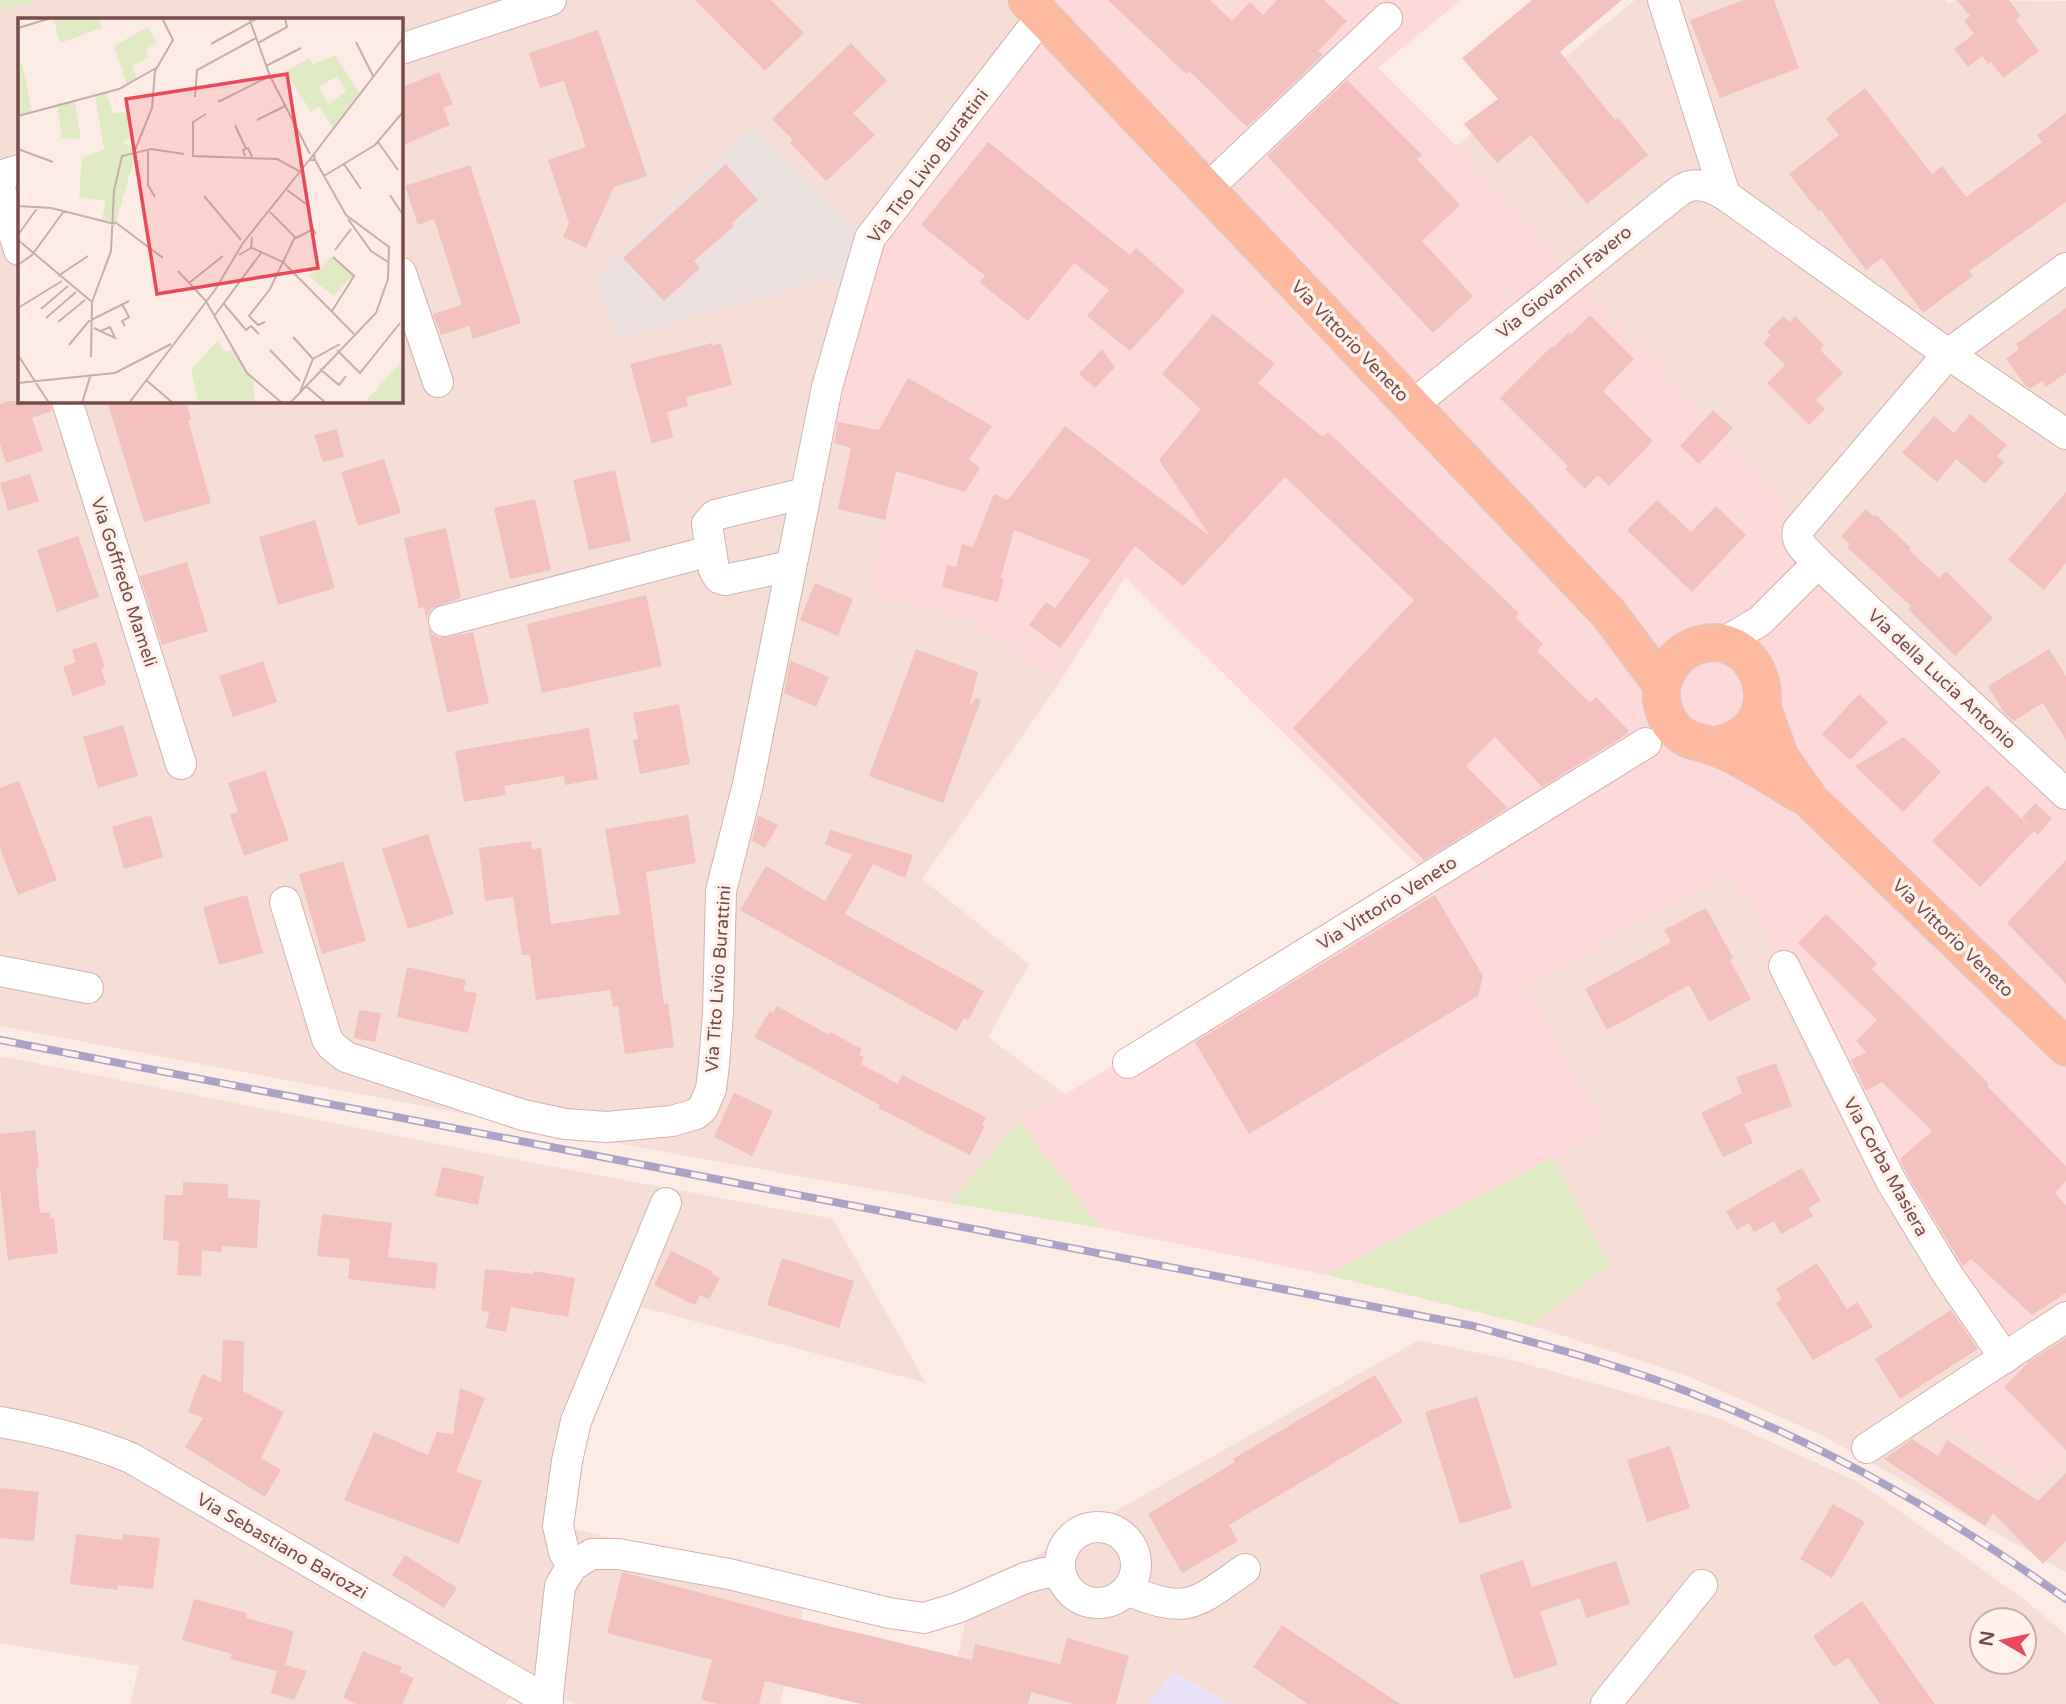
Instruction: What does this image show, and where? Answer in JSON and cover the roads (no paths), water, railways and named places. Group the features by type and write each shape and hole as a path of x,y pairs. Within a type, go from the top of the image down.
{"main road":[{"name":"Via Vittorio Veneto","path":"1034,8 1609,614 1662,685 1664,710 1668,720 1679,733 1694,743 1712,746 1765,772 1810,800"},
{"name":"Via Vittorio Veneto","path":"1609,614 1659,636 1740,651 1752,662 1760,676 1764,691 1762,707 1780,757 1810,800 2066,1047"},
{"path":"1662,685 1668,668 1680,655 1707,645"},
{"path":"1712,746 1729,743 1745,734 1756,722 1762,707"}],"street":[{"path":"402,50 551,0"},
{"path":"1663,0 1725,195"},
{"name":"Via Tito Livio Burattini","path":"285,902 327,1039 346,1057 523,1115 565,1124 607,1127 672,1121 696,1114 708,1100 718,1013 721,891 748,784 827,387 870,238 1034,8"},
{"path":"1206,190 1387,18"},
{"path":"0,176 18,170"},
{"name":"Via Giovanni Favero","path":"1411,406 1685,186 1696,184 1725,195 1948,354 2066,434"},
{"path":"0,189 18,247"},
{"name":"Via della Lucia Antonio","path":"2066,268 1948,354 1798,530 1796,536 1818,563 2066,794"},
{"path":"402,276 438,382"},
{"name":"Via Goffredo Mameli","path":"67,402 181,764"},
{"path":"791,566 722,579 715,573 706,528 712,517 805,493"},
{"path":"444,621 710,551"},
{"path":"1707,645 1760,621 1818,563"},
{"path":"1752,662 1760,621"},
{"name":"Via Vittorio Veneto","path":"1128,1063 1646,743"},
{"name":"Via Corba Masiera","path":"1784,966 1891,1181 1946,1272 2005,1358"},
{"path":"0,971 88,988"},
{"path":"572,1566 564,1552 558,1526 576,1420 666,1203"},
{"path":"1867,1448 2066,1317"},
{"name":"Via Sebastiano Barozzi","path":"0,1422 93,1442 131,1458 547,1703"},
{"path":"1095,1527 1119,1533 1134,1553 1136,1566 1127,1590 1118,1598 1094,1604 1072,1594 1060,1572 1060,1559 1064,1547 1072,1537 1095,1527"},
{"path":"547,1703 560,1586 572,1566 592,1554 618,1554 729,1574 889,1613 924,1618 957,1608 1025,1578 1060,1572"},
{"path":"1127,1590 1173,1605 1190,1603 1208,1596 1245,1569"},
{"path":"1606,1704 1702,1585"}],"railway":[{"path":"0,1040 1473,1326 1583,1356 1637,1374 1691,1393 1791,1436 1931,1511 2066,1599"}]}
